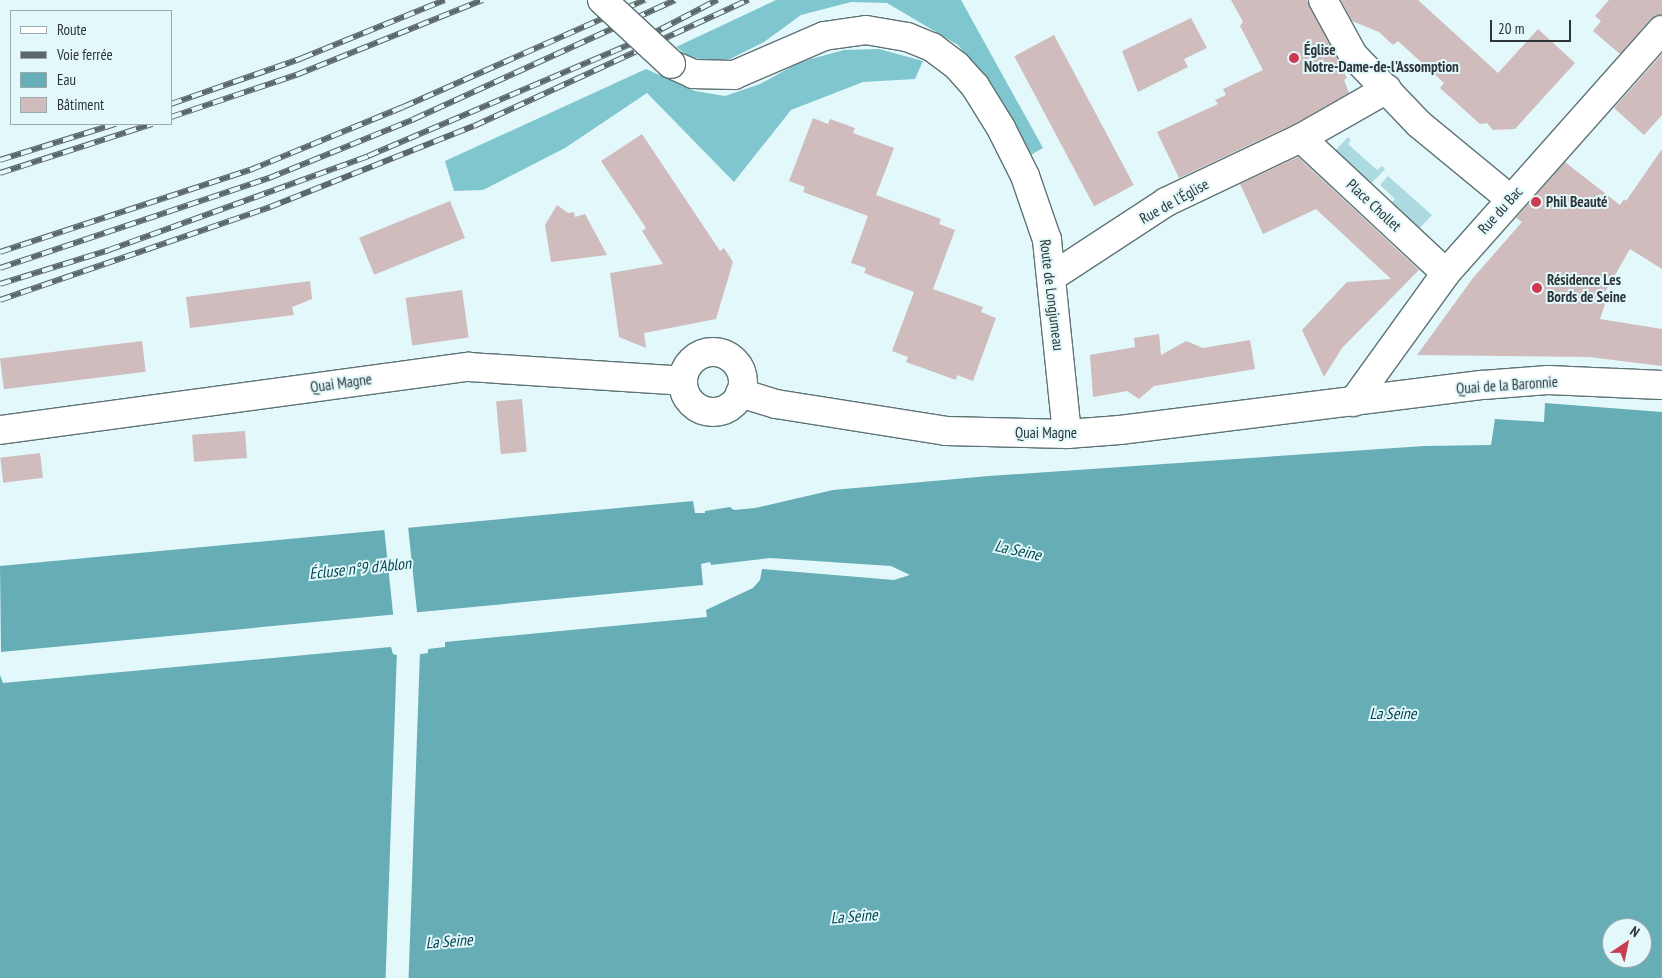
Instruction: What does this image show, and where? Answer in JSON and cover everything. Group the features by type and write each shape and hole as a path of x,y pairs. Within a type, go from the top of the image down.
{"street":[{"name":"Route de Longjumeau","path":"602,0 671,64 693,74 734,75 792,48 848,31 883,31 932,47 957,66 975,86 1001,128 1037,210 1053,276 1067,434"},
{"path":"1323,0 1353,55 1418,124 1510,199"},
{"name":"Rue du Bac","path":"1354,402 1446,273 1662,30"},
{"name":"Rue de l'Église","path":"1053,276 1166,202 1301,138 1387,89"},
{"name":"Place Chollet","path":"1301,138 1446,273"},
{"path":"712,352 721,353 737,364 741,373 740,393 729,407 711,412 702,410 688,398 683,381 685,372 695,358 712,352"},
{"name":"Quai Magne","path":"0,430 469,367 683,381"},
{"name":"Quai de la Baronnie","path":"1354,402 1548,380 1662,385"},
{"name":"Quai Magne","path":"740,393 776,404 946,431 1067,434 1354,402"}],"shaded area":[{"path":"776,0 961,0 1043,148 1029,156 989,84 958,45 887,3 851,2 801,15 764,42 730,59 712,61 690,57 676,47"},
{"path":"879,49 923,61 915,79 863,82 791,110 734,182 647,93 565,148 483,190 454,191 445,161 646,69 695,91 725,96 760,84 800,62 844,50"},
{"path":"1348,137 1351,140 1348,144 1377,170 1382,166 1385,169 1368,187 1334,152"},
{"path":"1388,176 1432,215 1417,231 1389,205 1395,199 1380,185"}],"water":[{"name":"La Seine","path":"1545,403 1662,412 1662,978 0,978 0,675 3,683 391,647 393,654 400,656 421,654 428,653 428,649 445,647 445,642 707,617 706,610 753,588 760,580 762,569 894,580 910,575 891,566 770,558 711,565 710,562 701,564 703,585 1,652 0,566 693,501 695,513 705,513 705,511 730,507 734,510 755,508 833,490 989,476 1424,446 1491,445 1495,419 1544,422"}],"pier":[{"path":"408,526 417,615 393,617 384,529"},
{"path":"397,651 420,652 409,978 386,978"}],"building":[{"path":"1231,0 1307,0 1347,78 1344,80 1349,93 1294,124 1179,178 1157,132 1218,104 1215,100 1226,95 1223,89 1263,70 1240,26 1243,22"},
{"path":"1341,0 1418,0 1498,73 1538,29 1575,63 1515,129 1493,130 1487,123 1480,124 1440,88 1444,83 1398,41 1393,45 1379,32 1352,21"},
{"path":"1609,0 1662,0 1662,15 1650,20 1620,54 1593,31 1601,21 1595,16"},
{"path":"1191,18 1207,48 1184,59 1188,67 1138,92 1122,51"},
{"path":"1054,35 1134,185 1094,206 1014,56"},
{"path":"1662,54 1662,115 1644,135 1614,108"},
{"path":"813,118 828,124 830,119 855,128 853,133 894,148 876,195 941,219 939,224 955,230 933,289 983,307 981,312 996,318 973,381 957,375 956,380 906,362 908,357 892,351 914,292 864,273 866,268 851,263 868,216 803,192 805,187 789,181"},
{"path":"642,134 720,251 724,248 733,262 716,319 644,333 646,348 619,337 610,273 663,264 642,231 646,228 601,161"},
{"path":"1662,149 1662,269 1630,249 1600,301 1605,304 1600,319 1662,329 1662,366 1589,357 1417,355 1473,278 1522,222 1516,218 1565,162 1620,205 1624,199 1626,201"},
{"path":"1298,157 1419,270 1342,348 1324,377 1302,330 1347,282 1391,279 1316,209 1263,234 1240,184"},
{"path":"450,201 465,238 374,275 359,238"},
{"path":"557,205 568,213 574,212 575,217 585,214 607,255 551,262 545,225"},
{"path":"310,281 312,299 292,307 294,315 190,328 186,297"},
{"path":"462,290 469,338 412,345 406,298"},
{"path":"1159,334 1161,355 1186,341 1203,348 1250,340 1255,369 1154,386 1139,399 1127,391 1093,397 1090,355 1135,347 1134,338"},
{"path":"142,341 146,372 4,389 0,358"},
{"path":"522,399 527,452 501,454 496,401"},
{"path":"245,431 247,458 194,462 192,435"},
{"path":"40,453 43,478 3,483 0,458"}],"railway":[{"path":"172,104 302,58 445,0"},
{"path":"172,117 296,75 483,0"},
{"path":"0,252 250,170 403,107 645,0"},
{"path":"0,268 269,178 414,119 675,0"},
{"path":"0,284 109,250 368,156 642,39 717,0"},
{"path":"0,300 270,207 474,126 748,0"},
{"path":"0,160 112,125"},
{"path":"0,173 149,125"}],"place":[{"name":"Église Notre-Dame-de-l'Assomption","path":"1294,58"},
{"name":"Phil Beauté","path":"1536,202"},
{"name":"Résidence Les Bords de Seine","path":"1537,288"}],"water label":[{"name":"Écluse n°9 d'Ablon","path":"360,568"}]}
